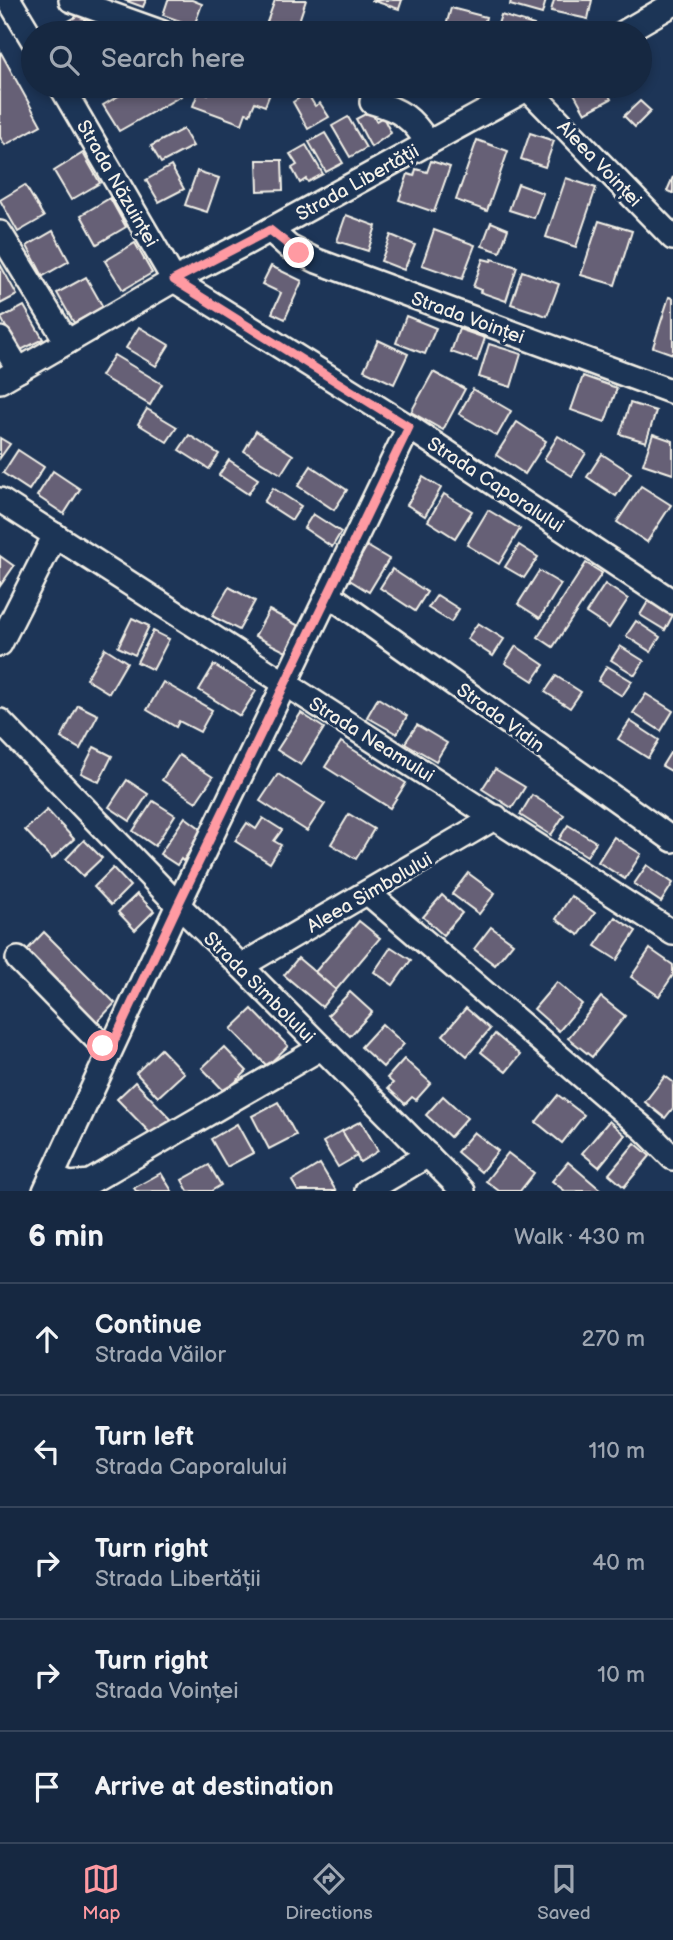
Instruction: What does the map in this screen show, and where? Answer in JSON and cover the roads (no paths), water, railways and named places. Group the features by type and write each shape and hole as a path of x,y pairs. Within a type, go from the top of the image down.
{"street":[{"path":"9,0 22,21"},
{"path":"71,0 107,6 138,21"},
{"path":"641,21 673,1"},
{"name":"Strada Năzuinței","path":"68,98 174,280"},
{"name":"Strada Libertății","path":"5,377 174,280 509,98"},
{"name":"Aleea Voinței","path":"539,98 673,238"},
{"path":"372,102 389,107 410,119 428,143"},
{"name":"Strada Voinței","path":"270,230 289,247 317,261 673,392"},
{"path":"0,233 67,342"},
{"name":"Strada Caporalului","path":"174,280 409,427 673,602"},
{"path":"0,339 5,377"},
{"path":"321,1048 90,1182 48,1184 178,905 409,427"},
{"name":"Strada Neamului","path":"0,500 673,933"},
{"path":"0,644 55,535"},
{"name":"Strada Vidin","path":"328,594 673,840"},
{"name":"Strada Simbolului","path":"0,721 178,905 463,1191"},
{"name":"Aleea Simbolului","path":"241,966 496,817"},
{"path":"368,893 645,1130 673,1158"},
{"path":"18,959 109,1052"},
{"path":"367,1191 428,1154"}]}
